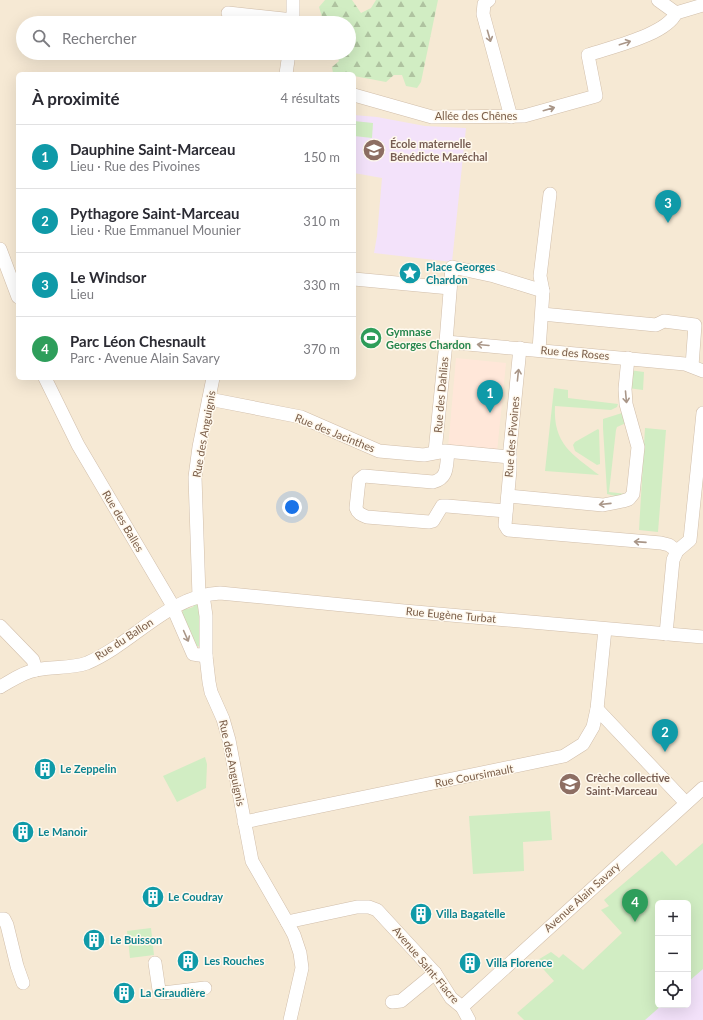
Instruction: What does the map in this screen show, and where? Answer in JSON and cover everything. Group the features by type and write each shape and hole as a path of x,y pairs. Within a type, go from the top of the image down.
{"street":[{"path":"293,0 293,16"},
{"path":"488,0 484,4 483,14 511,116"},
{"path":"658,0 676,13"},
{"path":"701,0 703,5"},
{"name":"Allée des Chênes","path":"356,96 432,117 524,116 596,96 588,55 652,34 673,19 676,13 703,5"},
{"path":"228,13 250,16"},
{"path":"286,72 288,60"},
{"path":"539,350 543,291 540,276 550,194"},
{"path":"0,249 16,288"},
{"name":"Rue des Dahlias","path":"506,511 442,506 433,521 429,522 368,517 361,515 356,508 359,480 364,476 433,482 440,480 446,472 441,452 446,342 452,267 494,276 543,291"},
{"path":"356,279 450,288"},
{"path":"542,314 656,326 664,321 695,325 697,369"},
{"name":"Rue des Roses","path":"446,342 628,358 697,369"},
{"name":"Rue des Pivoines","path":"520,348 505,525 508,530 661,543 669,545 677,551"},
{"path":"508,496 603,505 629,499 634,494 638,447 626,404 625,389 628,358"},
{"name":"Rue des Balles","path":"46,380 78,445 173,607 193,654 206,656"},
{"name":"Rue des Anguignis","path":"213,380 195,477 200,596 204,602 206,616 206,656 211,692 219,708 225,726 252,861 294,935 300,953 302,968 290,1020"},
{"name":"Rue des Jacinthes","path":"209,399 301,417 379,451 424,455 441,452 510,457"},
{"path":"666,634 673,560 677,551 690,540 703,413"},
{"name":"Rue Eugène Turbat","path":"200,596 220,593 703,638"},
{"name":"Rue du Ballon","path":"0,687 24,674 36,670 70,668 102,656 173,607 200,596"},
{"path":"0,626 33,660 36,670"},
{"name":"Rue Coursimault","path":"244,822 564,756 583,744 593,727 597,709 605,629"},
{"path":"597,709 686,803"},
{"name":"Avenue Alain Savary","path":"462,1007 703,788"},
{"name":"Avenue Saint-Fiacre","path":"287,922 357,907 369,907 377,910 387,919 435,973 451,998 462,1007 469,1020"},
{"path":"0,919 4,919 7,925 17,966 23,983"},
{"path":"155,963 159,990 163,993 205,988"},
{"path":"392,1002 401,1001 435,973"}],"shaded area":[{"path":"0,0 703,0 703,1020 0,1020"},
{"path":"356,115 377,117 425,126 466,128 452,262 374,253 382,178 356,173"},
{"path":"456,358 506,363 497,452 448,448"},
{"path":"703,962 703,1020 642,1020 656,1008 691,1008 691,973"}],"green space":[{"path":"325,0 352,0 361,13 371,8 376,0 438,0 421,82 417,88 406,86 402,75 394,75 386,82 356,76 356,72 333,72 332,67 338,60 356,60 356,16 322,16 319,7"},
{"path":"356,121 373,123 372,138 356,136"},
{"path":"629,370 644,372 643,390 628,388"},
{"path":"554,388 568,390 568,398 618,404 617,407 611,410 555,406 557,430 566,447 580,461 599,475 545,471"},
{"path":"622,413 626,423 617,427 616,430 609,492 627,494 620,497 607,494 603,419"},
{"path":"645,428 666,430 658,532 639,530"},
{"path":"598,429 600,464 597,465 575,451 573,445 575,442"},
{"path":"196,604 201,606 201,647 197,646 182,613 184,607 187,609"},
{"path":"205,757 207,764 206,788 177,802 163,776"},
{"path":"550,811 552,840 523,842 524,871 473,874 469,816"},
{"path":"703,843 703,969 691,979 691,900 655,900 655,1008 659,1008 645,1020 524,1020 517,1013 554,981 536,961 551,952 559,958 563,954 583,970 622,933 601,910 609,906 604,900 662,851 676,866"},
{"path":"151,928 154,955 130,958 127,931"}],"place":[{"name":"École maternelle Bénédicte Maréchal","path":"374,150"},
{"name":"Le Windsor","path":"668,223"},
{"name":"Place Georges Chardon","path":"410,273"},
{"name":"Gymnase Georges Chardon","path":"371,338"},
{"name":"Dauphine Saint-Marceau","path":"490,413"},
{"name":"Pythagore Saint-Marceau","path":"665,752"},
{"name":"Le Zeppelin","path":"45,769"},
{"name":"Crèche collective Saint-Marceau","path":"570,784"},
{"name":"Le Manoir","path":"23,832"},
{"name":"Le Coudray","path":"153,897"},
{"name":"Villa Bagatelle","path":"421,914"},
{"name":"Parc Léon Chesnault","path":"635,922"},
{"name":"Le Buisson","path":"94,940"},
{"name":"Les Rouches","path":"188,961"},
{"name":"Villa Florence","path":"470,963"},
{"name":"La Giraudière","path":"124,993"}]}
